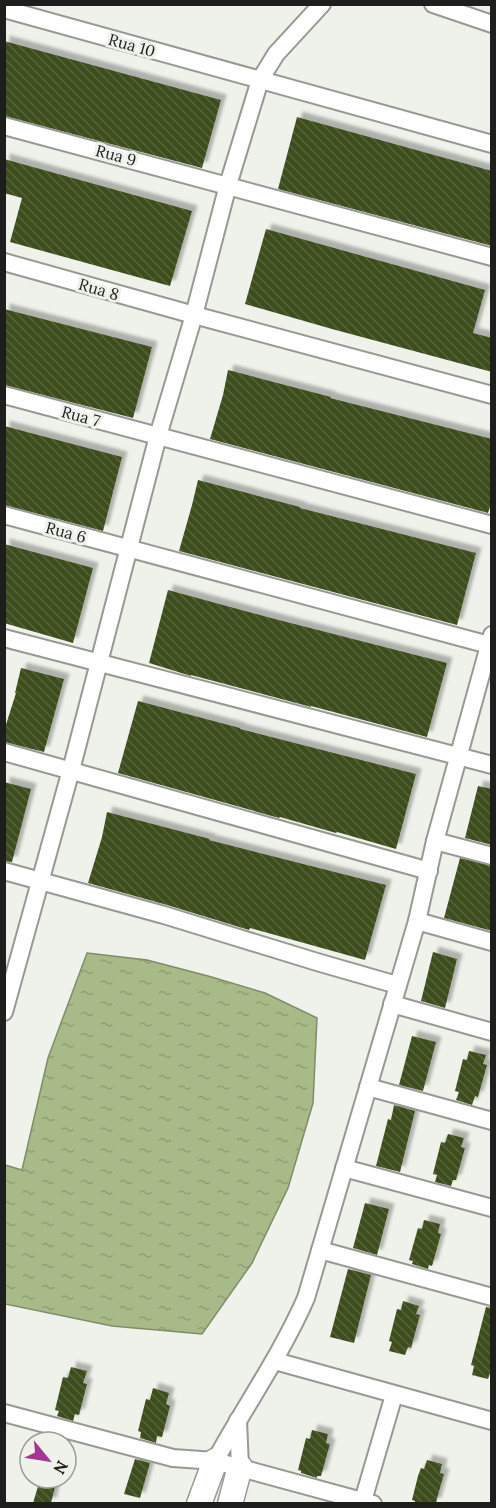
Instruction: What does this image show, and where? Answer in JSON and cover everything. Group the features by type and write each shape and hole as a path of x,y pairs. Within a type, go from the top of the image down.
{"street":[{"path":"433,4 492,24"},
{"path":"4,1012 8,990 71,770 158,436 194,315 228,185 260,80 276,54 321,5"},
{"name":"Rua 10","path":"4,9 44,12 260,80 492,144"},
{"name":"Rua 9","path":"4,126 492,257"},
{"name":"Rua 8","path":"4,262 492,395"},
{"name":"Rua 7","path":"4,395 492,525"},
{"name":"Rua 6","path":"4,515 128,549 490,640"},
{"path":"4,638 492,765"},
{"path":"199,1503 215,1461 238,1419 275,1361 306,1298 417,921 435,841 459,757 486,677 490,640"},
{"path":"4,752 429,871"},
{"path":"435,841 492,856"},
{"path":"4,871 164,915 397,985"},
{"path":"417,921 492,942"},
{"path":"392,1004 492,1032"},
{"path":"368,1087 492,1121"},
{"path":"344,1168 492,1208"},
{"path":"320,1250 492,1297"},
{"path":"275,1361 492,1421"},
{"path":"4,1413 174,1458 215,1461 240,1467 366,1503 394,1395"},
{"path":"230,1503 240,1467 238,1419"}],"water":[{"path":"87,953 147,960 208,976 265,993 317,1018 313,1103 288,1188 252,1263 202,1334 112,1326 5,1304 5,1165 22,1170 48,1058"}],"building":[{"path":"4,41 221,100 202,168 4,116"},
{"path":"297,117 492,171 492,246 278,189"},
{"path":"4,159 192,211 170,286 10,242 22,198 4,193"},
{"path":"266,229 485,290 473,333 492,338 492,372 245,304"},
{"path":"4,309 152,347 133,418 4,385"},
{"path":"228,370 492,439 492,501 488,513 210,439"},
{"path":"4,426 122,457 103,531 4,505"},
{"path":"198,480 476,553 457,625 179,551"},
{"path":"4,544 93,568 73,643 4,623"},
{"path":"168,590 447,663 427,737 149,663"},
{"path":"21,668 64,679 44,752 4,742 4,731"},
{"path":"138,701 416,774 396,849 118,773"},
{"path":"4,782 31,789 12,862 4,861"},
{"path":"478,786 492,789 492,845 465,838"},
{"path":"107,812 386,885 365,960 250,928 249,930 88,883"},
{"path":"460,858 492,866 492,931 444,918"},
{"path":"433,952 457,959 445,1008 421,1001"},
{"path":"412,1036 436,1042 423,1091 399,1085"},
{"path":"469,1051 486,1055 483,1064 487,1065 478,1097 475,1096 472,1105 456,1100 459,1092 455,1091 463,1059 467,1060"},
{"path":"394,1105 415,1111 400,1172 376,1166"},
{"path":"448,1134 464,1138 461,1147 465,1148 456,1180 453,1180 451,1186 435,1182 437,1175 433,1174 441,1142 445,1143"},
{"path":"365,1203 389,1209 377,1255 353,1248"},
{"path":"424,1220 440,1224 438,1233 441,1234 432,1266 429,1265 428,1269 412,1264 413,1261 409,1260 418,1228 422,1229"},
{"path":"348,1269 371,1275 354,1343 330,1337"},
{"path":"403,1301 419,1306 416,1314 420,1315 411,1348 408,1347 405,1355 389,1351 392,1342 389,1341 397,1309 401,1310"},
{"path":"486,1307 492,1308 492,1367 488,1379 472,1375 474,1366 471,1365"},
{"path":"71,1367 87,1371 83,1383 87,1384 79,1415 75,1414 73,1421 57,1416 59,1411 55,1410 63,1377 68,1378"},
{"path":"153,1388 169,1393 166,1404 170,1406 162,1437 157,1436 156,1443 140,1438 141,1432 138,1431 146,1399 150,1400"},
{"path":"312,1430 328,1434 326,1443 330,1444 321,1476 317,1478 298,1470 306,1438 310,1439"},
{"path":"135,1459 150,1463 140,1498 124,1494"},
{"path":"427,1460 442,1464 440,1473 444,1474 436,1503 415,1503 412,1500 418,1476"},
{"path":"37,1490 54,1490 51,1503 33,1503"}]}
